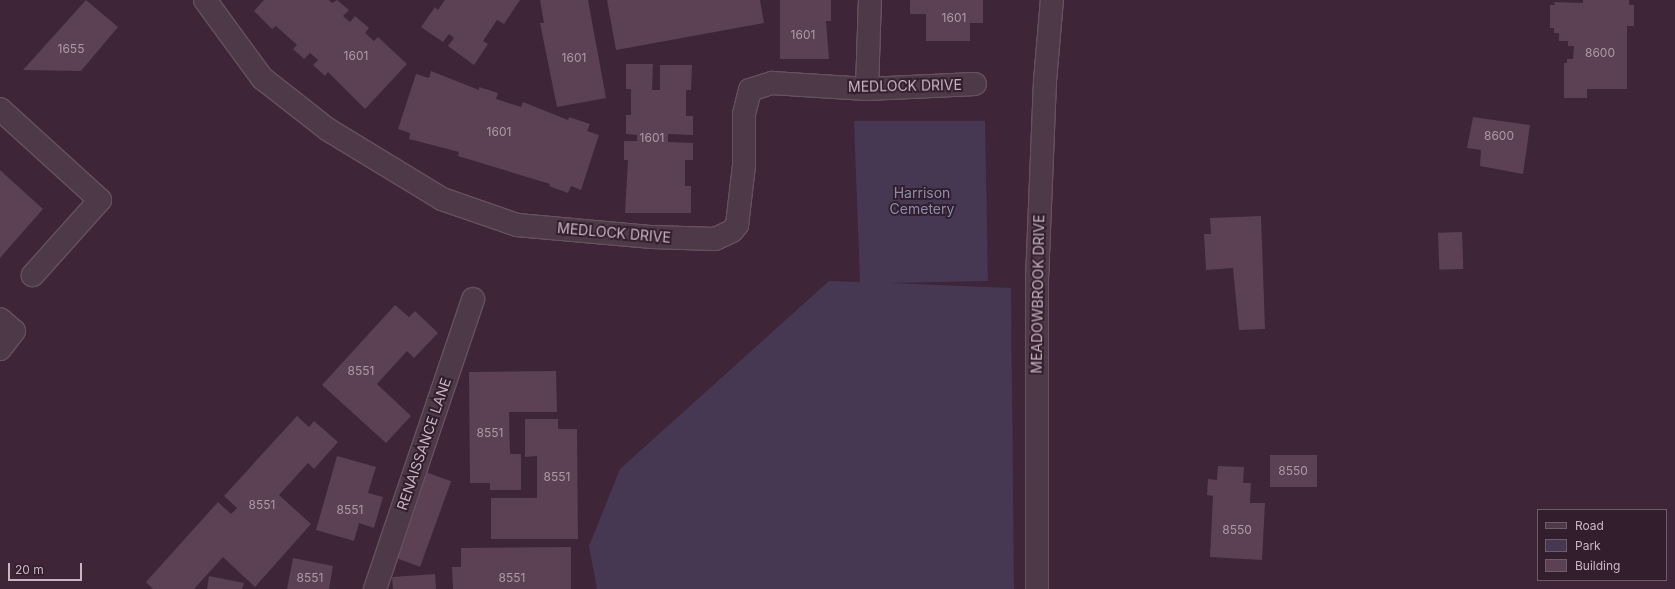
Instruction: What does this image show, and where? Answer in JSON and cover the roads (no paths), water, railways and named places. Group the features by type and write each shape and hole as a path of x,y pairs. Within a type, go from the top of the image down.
{"street":[{"name":"MEDLOCK DRIVE","path":"205,0 262,78 327,129 442,199 517,224 652,237 715,239 732,231 737,224 744,165 744,114 750,90 772,83 867,89 975,84"},
{"path":"867,89 870,0"},
{"name":"MEADOWBROOK DRIVE","path":"1037,589 1037,272 1045,81 1052,0"},
{"path":"0,109 100,200 33,275"},
{"name":"RENAISSANCE LANE","path":"375,589 473,299"},
{"path":"0,319 14,331 0,349"}],"park label":[{"name":"Harrison Cemetery","path":"922,202"}]}
